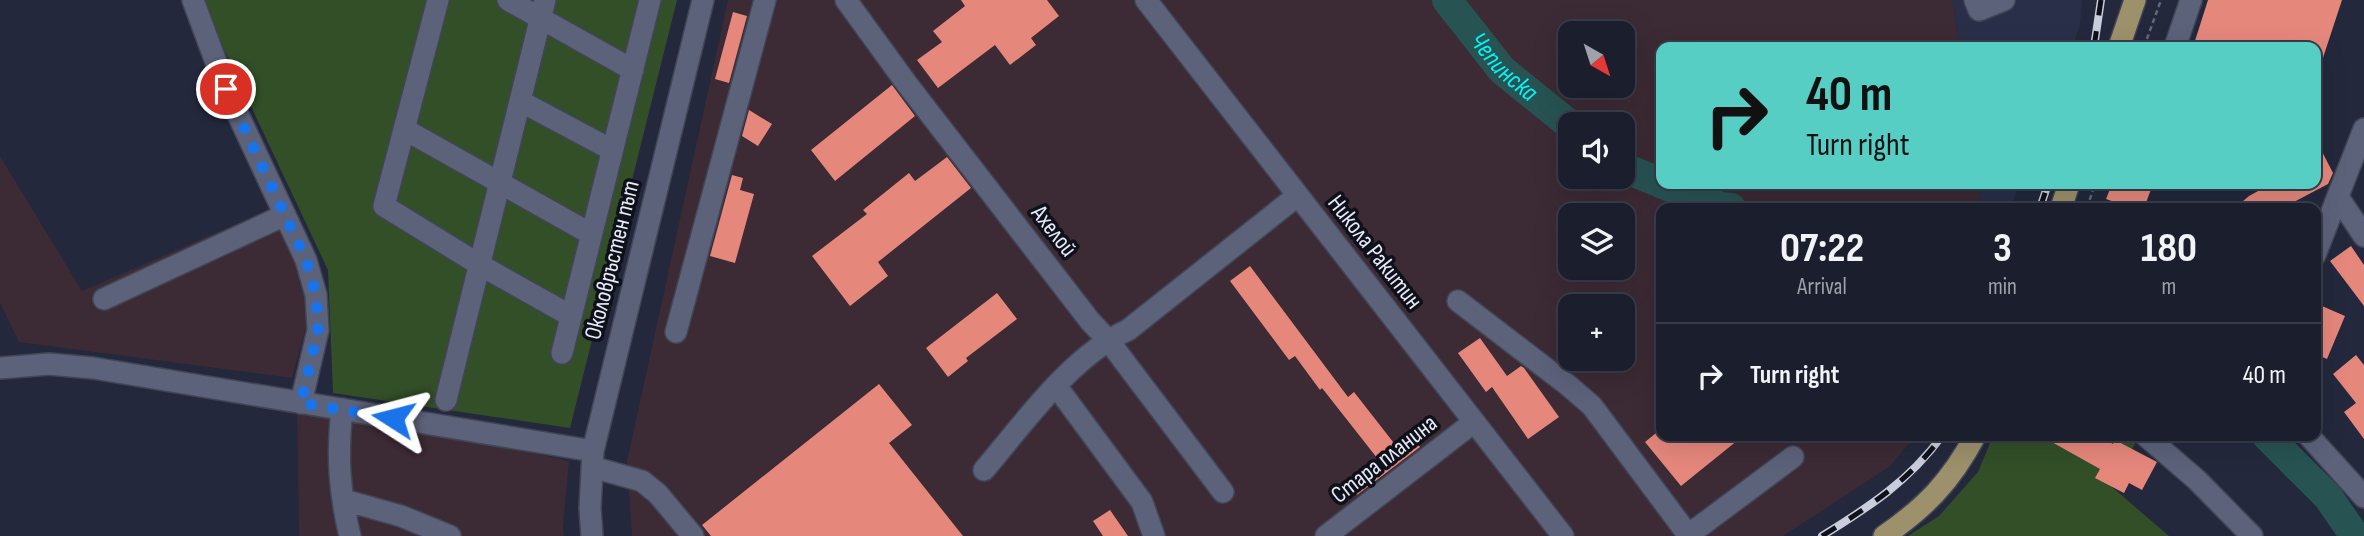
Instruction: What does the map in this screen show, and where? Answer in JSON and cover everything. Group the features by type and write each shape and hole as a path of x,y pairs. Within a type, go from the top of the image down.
{"main road":[{"path":"2121,42 2136,0"},
{"path":"1884,536 1934,496 1958,467 1972,441"}],"street":[{"path":"193,0 226,89 306,260 316,295 318,330 301,403"},
{"path":"438,0 384,206 480,265 571,316"},
{"path":"508,0 543,9 633,70"},
{"path":"562,353 650,0"},
{"name":"Околовръстен път","path":"592,536 590,508 593,459 704,0"},
{"path":"676,332 765,0"},
{"name":"Ахелой","path":"846,0 907,84 1090,321 1108,340 1223,492"},
{"name":"Никола Ракитин","path":"1146,0 1563,536"},
{"path":"1975,0 1979,10 2004,0"},
{"path":"2177,42 2191,0"},
{"path":"446,400 543,9"},
{"path":"520,102 612,150"},
{"path":"404,129 591,234"},
{"path":"2321,240 2364,129"},
{"path":"984,470 1087,356 1108,340 1128,330 1297,196"},
{"path":"2338,197 2364,236"},
{"path":"104,299 285,215"},
{"path":"1458,302 1569,386 1591,406 1688,536 1793,457"},
{"path":"2,362 93,368 342,410 593,459 642,481 658,494 693,536"},
{"path":"1057,387 1142,502 1154,536"},
{"path":"342,410 338,450 350,536"},
{"name":"Стара планина","path":"1326,536 1475,422"},
{"path":"2152,441 2197,480 2252,536"},
{"path":"2314,441 2364,497"},
{"path":"344,500 401,516 450,536"}],"path":[{"path":"2146,42 2161,0"}],"shaded area":[{"path":"728,0 1953,0 1958,42 1656,42 1656,189 1978,189 1980,203 1656,203 1656,441 1912,441 1889,467 1783,536 632,536 627,461"},
{"path":"1953,0 2082,0 2080,25 2074,42 1958,42"},
{"path":"0,156 82,291 273,208 313,301 292,378 19,342 0,303"},
{"path":"1978,189 2017,189 2012,203 1980,203"},
{"path":"297,411 415,425 569,461 564,536 299,536"}],"green space":[{"path":"201,0 677,0 570,428 333,393 328,270"},
{"path":"1991,441 2136,441 2112,487 2169,536 1908,536 1939,516 1978,472"}],"building":[{"path":"961,0 1047,0 1059,16 1031,38 1036,45 1010,65 995,45 938,88 917,60 942,42 933,31 965,6"},
{"path":"2208,0 2342,0 2321,64 2321,42 2195,42"},
{"path":"733,12 747,16 729,83 715,79"},
{"path":"892,85 915,116 835,181 811,150"},
{"path":"749,110 772,124 758,146 742,136"},
{"path":"2321,150 2333,173 2328,184 2321,188"},
{"path":"947,157 971,188 878,262 888,276 850,306 812,256 867,214 863,210 909,173 915,181"},
{"path":"732,175 743,178 740,190 754,194 735,263 710,256"},
{"path":"2110,189 2151,189 2146,203 2117,203 2106,199"},
{"path":"2262,189 2319,189 2292,203 2241,203"},
{"path":"2351,246 2364,265 2364,306 2330,261"},
{"path":"1250,266 1348,397 1354,392 1397,447 1411,436 1420,447 1357,495 1350,486 1381,463 1295,356 1289,360 1230,281"},
{"path":"997,293 1017,319 966,358 968,361 948,377 926,348"},
{"path":"2321,306 2345,316 2327,359 2321,356"},
{"path":"1480,338 1507,376 1521,366 1524,368 1559,417 1528,439 1492,387 1486,392 1458,353"},
{"path":"2356,355 2364,365 2364,439 2344,412 2356,403 2333,374"},
{"path":"879,384 912,425 889,443 963,536 711,536 702,525"},
{"path":"1656,433 1656,441 1737,441 1681,486 1645,442"},
{"path":"2050,441 2108,441 2113,444 2117,441 2157,462 2142,490 2129,483 2124,493 2095,478 2100,469"},
{"path":"1110,510 1128,536 1103,536 1093,521"}],"waterway":[{"name":"Чепинска","path":"1447,0 1502,70 1558,115"},
{"name":"Чепинска","path":"1635,172 1656,181"},
{"name":"Чепинска","path":"1676,189 1711,203"},
{"name":"Чепинска","path":"2272,441 2328,497 2355,536"}],"railway":[{"path":"2095,42 2101,0"},
{"path":"2042,203 2046,189"},
{"path":"1822,536 1902,480 1938,441"}],"route":[{"path":"226,89 306,260 316,295 318,330 301,403 393,418"}]}
